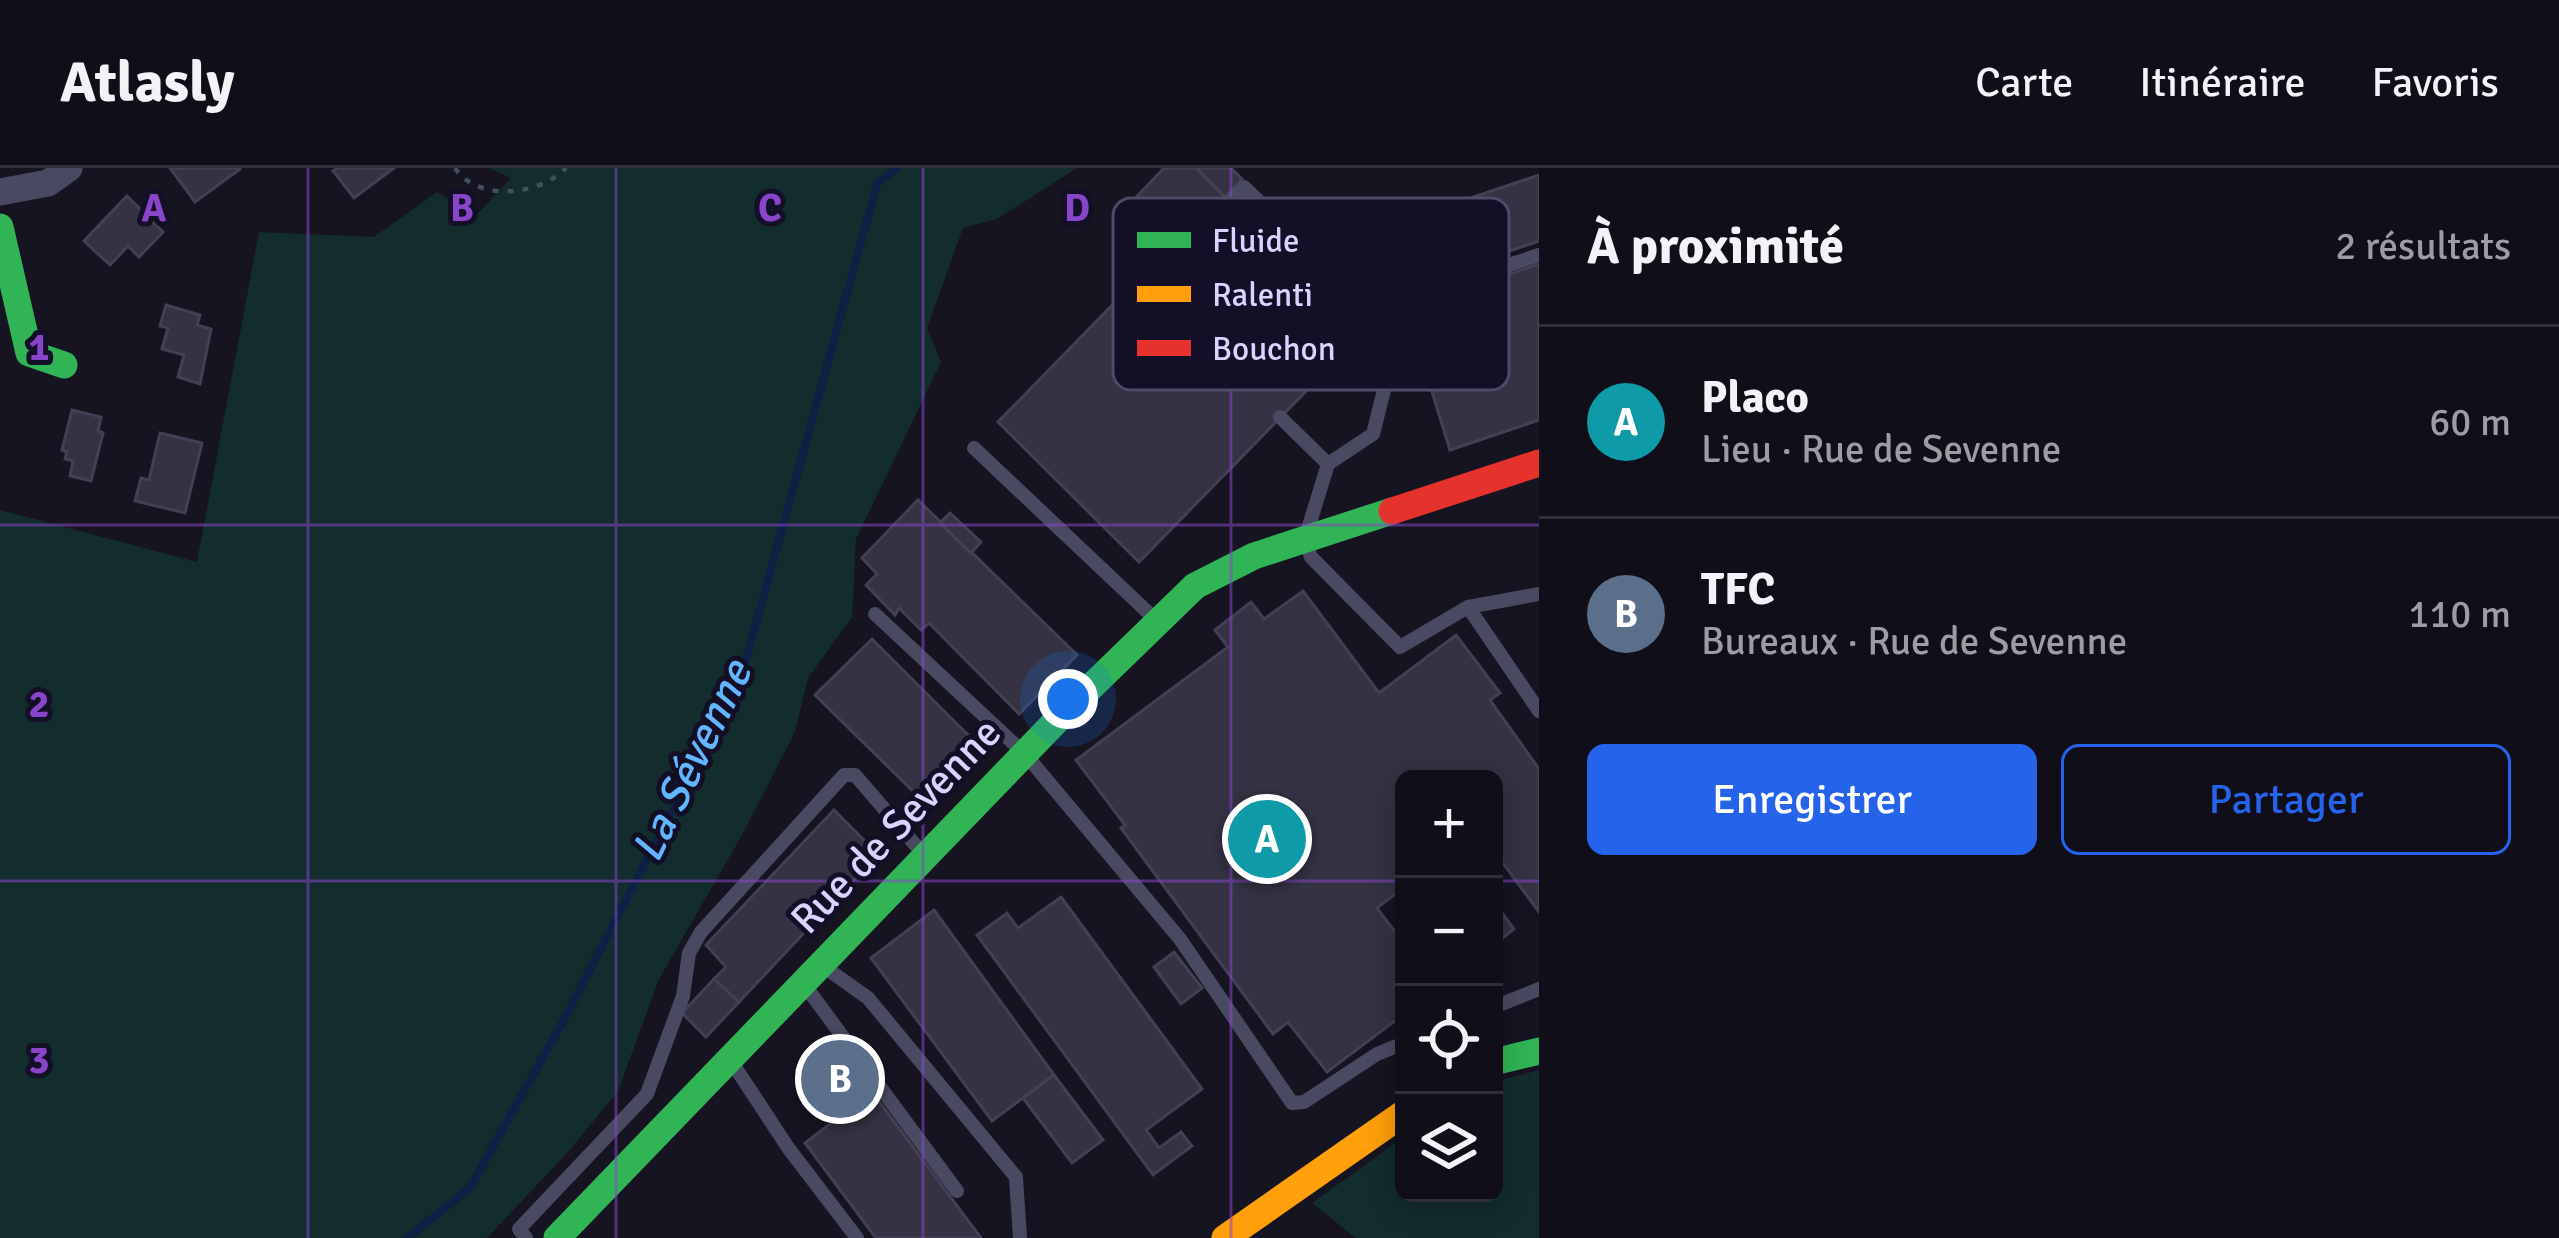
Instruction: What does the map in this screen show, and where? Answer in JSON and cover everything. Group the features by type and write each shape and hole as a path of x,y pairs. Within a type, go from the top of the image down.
{"street":[{"path":"0,192 48,183 69,168"},
{"path":"0,227 29,353 64,364"},
{"name":"Rue de Sevenne","path":"557,1238 1156,620 1195,586 1230,566 1305,539 1539,463"},
{"path":"1503,1061 1539,1051"},
{"path":"1225,1238 1395,1119"}],"lane":[{"path":"1234,198 1244,187 1255,198"},
{"path":"1509,265 1539,255"},
{"path":"1384,390 1373,434 1328,464 1305,539 1311,557 1400,647 1468,607 1539,594"},
{"path":"1280,417 1328,464"},
{"path":"974,448 1156,620"},
{"path":"1468,607 1539,711"},
{"path":"875,614 1025,754 1180,939 1292,1103 1304,1102 1395,1047"},
{"path":"526,1238 519,1229 647,1094 683,995 689,953 701,932 844,776 854,775 926,856"},
{"path":"812,974 957,1191"},
{"path":"812,974 868,998 1016,1177 1020,1238"},
{"path":"1503,1003 1539,989"},
{"path":"730,1059 856,1238"}],"path":[{"path":"455,168 478,188 509,193 556,178 566,168"}],"green space":[{"path":"489,168 1077,168 997,219 963,228 927,328 941,362 856,539 852,617 808,678 795,732 659,979 618,1091 487,1238 0,1238 0,510 197,562 259,232 374,237 437,192 476,216 511,178"},
{"path":"1539,1070 1539,1238 1356,1238 1312,1203 1395,1143 1395,1202 1503,1202 1503,1080"}],"building":[{"path":"170,168 239,168 240,169 195,202"},
{"path":"394,168 354,198 333,171"},
{"path":"1164,168 1196,168 1226,198 1135,198"},
{"path":"1196,168 1231,168 1242,179 1225,197"},
{"path":"1539,175 1539,241 1509,251 1509,198 1471,198"},
{"path":"127,196 163,232 139,257 128,246 110,265 84,241"},
{"path":"1539,264 1539,420 1450,450 1431,390 1509,390 1509,274"},
{"path":"1113,304 1113,390 1307,390 1139,562 998,422"},
{"path":"166,305 200,315 197,325 211,329 200,384 178,377 184,355 162,349 168,328 160,326"},
{"path":"72,410 101,417 98,431 103,433 91,481 70,476 73,461 65,459 67,452 62,450"},
{"path":"160,433 202,443 185,513 135,501 141,478 149,480"},
{"path":"918,500 1077,655 1019,714 929,623 921,630 899,608 895,615 866,585 877,574 862,558"},
{"path":"950,513 981,542 971,553 940,523"},
{"path":"1303,591 1379,693 1456,635 1500,693 1490,700 1539,769 1539,912 1503,863 1503,770 1395,770 1395,894 1377,908 1395,932 1395,1021 1327,1072 1288,1022 1273,1034 1076,760 1228,647 1215,630 1251,602 1264,619"},
{"path":"872,639 983,750 928,806 815,695"},
{"path":"834,810 878,854 739,1002 714,979 726,967 706,945"},
{"path":"1061,897 1202,1089 1146,1130 1159,1148 1181,1132 1192,1146 1153,1175 977,935 1007,913 1018,928"},
{"path":"934,910 1054,1075 992,1121 871,958"},
{"path":"1503,914 1514,929 1503,938"},
{"path":"1174,952 1202,988 1181,1004 1154,967"},
{"path":"714,979 739,1002 706,1037 682,1013"},
{"path":"834,1041 981,1238 876,1238 805,1143 834,1121 796,1070"},
{"path":"1054,1075 1103,1140 1072,1163 1023,1098"}],"waterway":[{"name":"La Sévenne","path":"407,1238 470,1188 567,1014 741,678 877,184 897,168"}],"traffic: fast":[{"path":"0,227 29,353 64,365"},
{"path":"557,1238 1061,716 1195,586 1254,556 1392,511"},
{"path":"1503,1060 1539,1051"}],"traffic: slow":[{"path":"1225,1238 1395,1119"}],"traffic: jam":[{"path":"1392,511 1539,463"}],"place":[{"name":"Placo","path":"1267,839"},
{"name":"TFC","path":"840,1079"}]}
